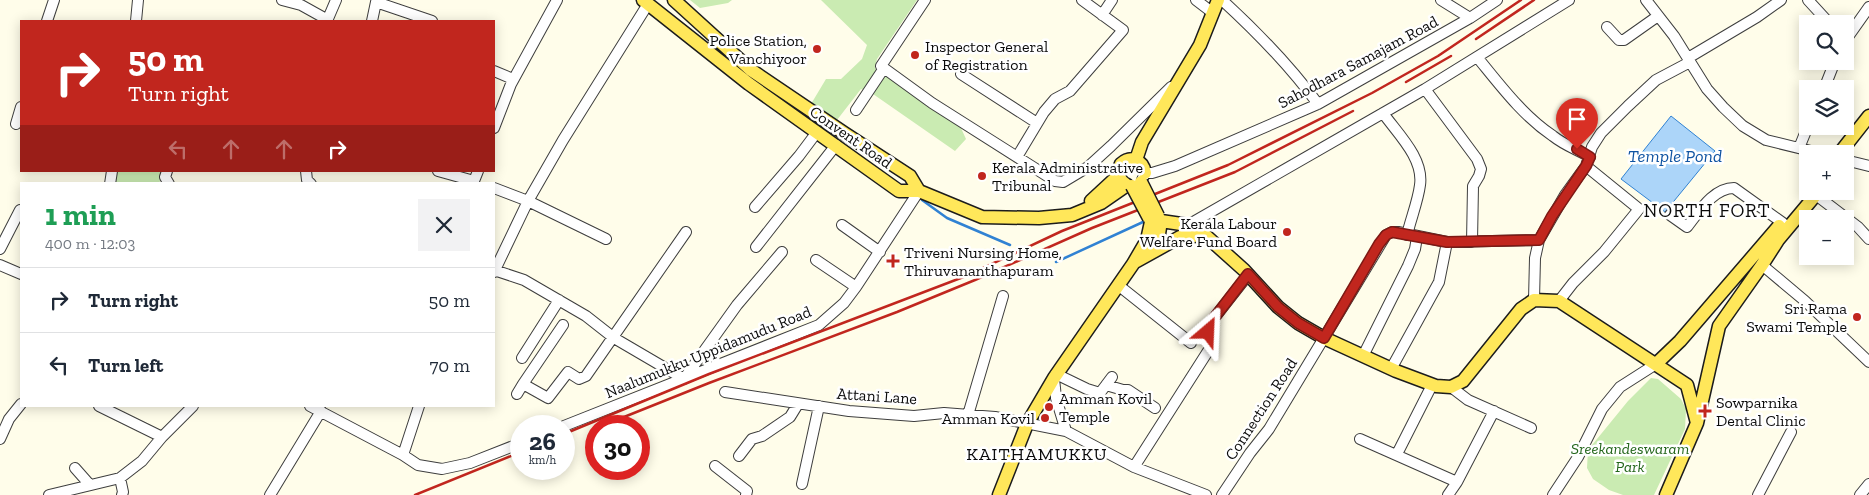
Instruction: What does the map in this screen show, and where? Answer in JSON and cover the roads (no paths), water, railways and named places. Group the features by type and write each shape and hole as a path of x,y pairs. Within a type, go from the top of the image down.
{"main road":[{"path":"674,0 751,70 910,176 916,194"},
{"path":"1153,251 1158,240 1156,221 1133,180 1121,164 1132,160 1167,98 1182,78 1200,45 1218,0"},
{"name":"Convent Road","path":"646,2 749,84 899,191 916,194 982,217 1039,218 1072,215 1099,195 1133,180"},
{"path":"1846,145 1869,116"},
{"path":"1854,148 1869,130"},
{"path":"1132,160 1143,165 1133,180"},
{"path":"1656,364 1680,340 1783,223 1806,200"},
{"path":"1666,495 1697,423 1719,326 1808,200"},
{"path":"1156,221 1188,225 1205,235 1248,274 1278,307 1298,323 1324,338 1391,369 1432,385 1451,387 1463,381 1521,309 1534,300 1559,302 1687,385 1697,423"},
{"path":"1156,221 1180,237"},
{"path":"999,495 1027,424 1055,376 1133,264 1156,221"},
{"path":"1133,264 1180,237 1205,235"}],"street":[{"path":"47,20 54,0"},
{"path":"136,20 138,0"},
{"path":"282,0 301,5 328,20 336,0"},
{"path":"495,125 513,79 557,0"},
{"path":"926,0 881,66 1048,179 1063,182 1088,166 1182,78"},
{"path":"1017,157 1037,123 1051,104 1070,91 1123,30 1082,0"},
{"path":"1102,15 1112,0"},
{"path":"1196,0 1213,13"},
{"path":"1222,0 1295,73 1318,104"},
{"path":"1441,0 1470,18"},
{"path":"1180,237 1188,225 1425,89 1569,0"},
{"path":"1646,0 1722,108 1743,126 1766,140 1799,148"},
{"path":"1534,300 1535,258 1539,240 1552,216 1588,162 1592,146 1602,133 1656,80 1781,0"},
{"path":"1808,0 1822,15"},
{"name":"Sahodhara Samajam Road","path":"1133,180 1175,166 1318,104 1470,18 1492,1"},
{"path":"372,20 376,2 429,20"},
{"path":"495,269 528,201 646,2"},
{"path":"1854,26 1869,7"},
{"path":"1607,27 1619,40 1624,40 1658,16"},
{"path":"1477,57 1508,96 1543,129 1588,162 1640,209 1604,252 1573,283 1559,302"},
{"path":"856,110 884,68"},
{"path":"495,71 513,79"},
{"path":"961,74 1037,123"},
{"path":"1425,89 1477,159 1481,169 1473,186 1472,242"},
{"path":"16,124 20,110"},
{"path":"1363,356 1415,249 1412,236 1421,183 1417,164 1410,150 1383,113"},
{"path":"755,207 817,132"},
{"path":"756,247 805,187 836,145"},
{"path":"1854,162 1869,166"},
{"path":"438,172 478,179"},
{"path":"495,188 528,201 606,240"},
{"path":"1670,215 1687,227 1719,192 1726,188 1734,188 1783,223"},
{"name":"Naalumukku Uppidamudu Road","path":"575,422 819,325 844,303 856,287 916,194"},
{"path":"1824,200 1869,238"},
{"path":"0,249 20,210"},
{"path":"842,225 880,252"},
{"path":"523,384 548,398 568,372 579,379 586,376 686,232"},
{"name":"Connection Road","path":"1222,495 1250,453 1269,429 1383,239 1392,232 1447,242 1539,240"},
{"path":"1391,369 1439,282 1447,242"},
{"path":"495,271 524,280 586,316 614,338 684,379 737,305 782,252"},
{"path":"816,260 856,287"},
{"path":"0,265 20,274"},
{"path":"1762,265 1805,301 1869,362"},
{"path":"1134,468 1210,348 1211,341 1208,327 1248,274"},
{"path":"1118,285 1191,343"},
{"path":"968,415 1003,296"},
{"path":"522,358 559,300"},
{"path":"517,394 563,325"},
{"path":"1553,495 1578,457 1602,409 1620,388 1656,364"},
{"path":"1066,432 1056,398 1055,376 1100,394 1109,381 1123,390 1128,390 1155,408"},
{"path":"1397,454 1432,385"},
{"path":"1451,387 1468,400 1531,428"},
{"name":"Attani Lane","path":"725,392 849,411 914,416 944,413 995,417 1066,432 1134,468 1194,493 1206,495"},
{"path":"738,456 752,439 762,436 790,417 798,404"},
{"path":"0,439 9,418 20,405"},
{"path":"802,484 819,406"},
{"path":"101,407 162,437"},
{"path":"49,495 120,478 142,461 162,437 192,407"},
{"path":"312,407 403,455 418,465 442,469 470,463 510,447"},
{"path":"403,455 419,407"},
{"path":"270,495 321,411"},
{"path":"1448,495 1457,482 1494,411"},
{"path":"1758,495 1791,432"},
{"path":"1360,439 1457,482"},
{"path":"715,466 747,491 746,495"},
{"path":"75,468 90,485"},
{"path":"120,478 122,495"},
{"path":"1860,495 1869,484"}],"water":[{"name":"Temple Pond","path":"1671,116 1715,151 1665,212 1621,179"}],"waterway":[{"path":"922,200 947,218 1010,245"},
{"path":"1056,262 1143,222"}],"railway":[{"path":"575,429 709,374 966,276 1062,231 1228,165 1372,93 1438,56 1521,0"},
{"path":"1476,39 1534,0"},
{"path":"1406,82 1451,56"},
{"path":"629,415 897,312 1092,228 1235,172 1353,111"},
{"path":"415,495 510,456"}],"place":[{"name":"Police Station, Vanchiyoor","path":"817,49"},
{"name":"Inspector General of Registration","path":"915,55"},
{"name":"Kerala Administrative Tribunal","path":"982,176"},
{"name":"Kerala Labour Welfare Fund Board","path":"1287,232"},
{"name":"Triveni Nursing Home, Thiruvananthapuram","path":"893,261"},
{"name":"Sri Rama Swami Temple","path":"1857,317"},
{"name":"Amman Kovil Temple","path":"1049,407"},
{"name":"Sowparnika Dental Clinic","path":"1705,411"},
{"name":"Amman Kovil","path":"1045,418"}],"district":[{"name":"NORTH FORT","path":"1707,210"},
{"name":"KAITHAMUKKU","path":"1037,454"}],"park label":[{"name":"Sreekandeswaram Park","path":"1630,457"}]}
